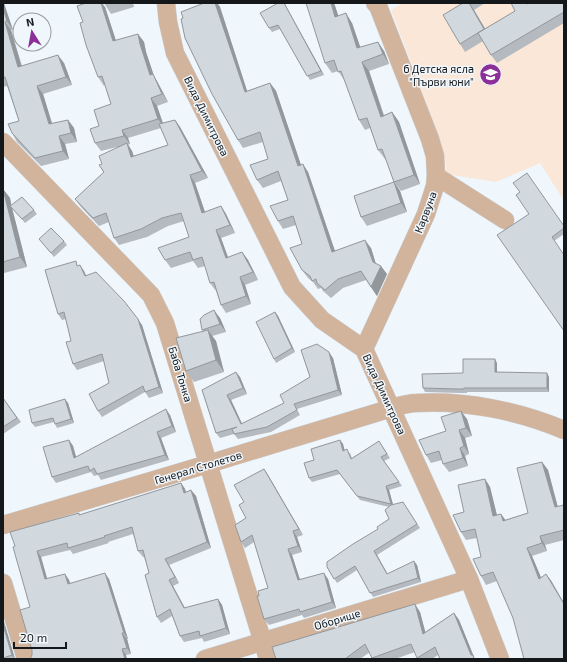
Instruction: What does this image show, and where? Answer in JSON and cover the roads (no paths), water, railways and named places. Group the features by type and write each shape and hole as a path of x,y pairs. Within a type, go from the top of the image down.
{"street":[{"name":"Вида Димитрова","path":"166,3 168,22 175,52 292,287 322,320 364,349 469,579 500,659"},
{"name":"Карвуна","path":"364,349 426,214 435,186 436,176 435,156 430,139 378,4"},
{"name":"Баба Тонка","path":"3,142 151,295 165,323 268,659"},
{"path":"436,176 505,220"},
{"name":"Генерал Столетов","path":"3,524 415,402 453,403 501,410 542,420 564,430"},
{"name":"Оборище","path":"204,659 469,579"},
{"path":"3,583 26,659"}],"place":[{"name":"6 Детска ясла \"Първи юни\"","path":"490,74"}]}
